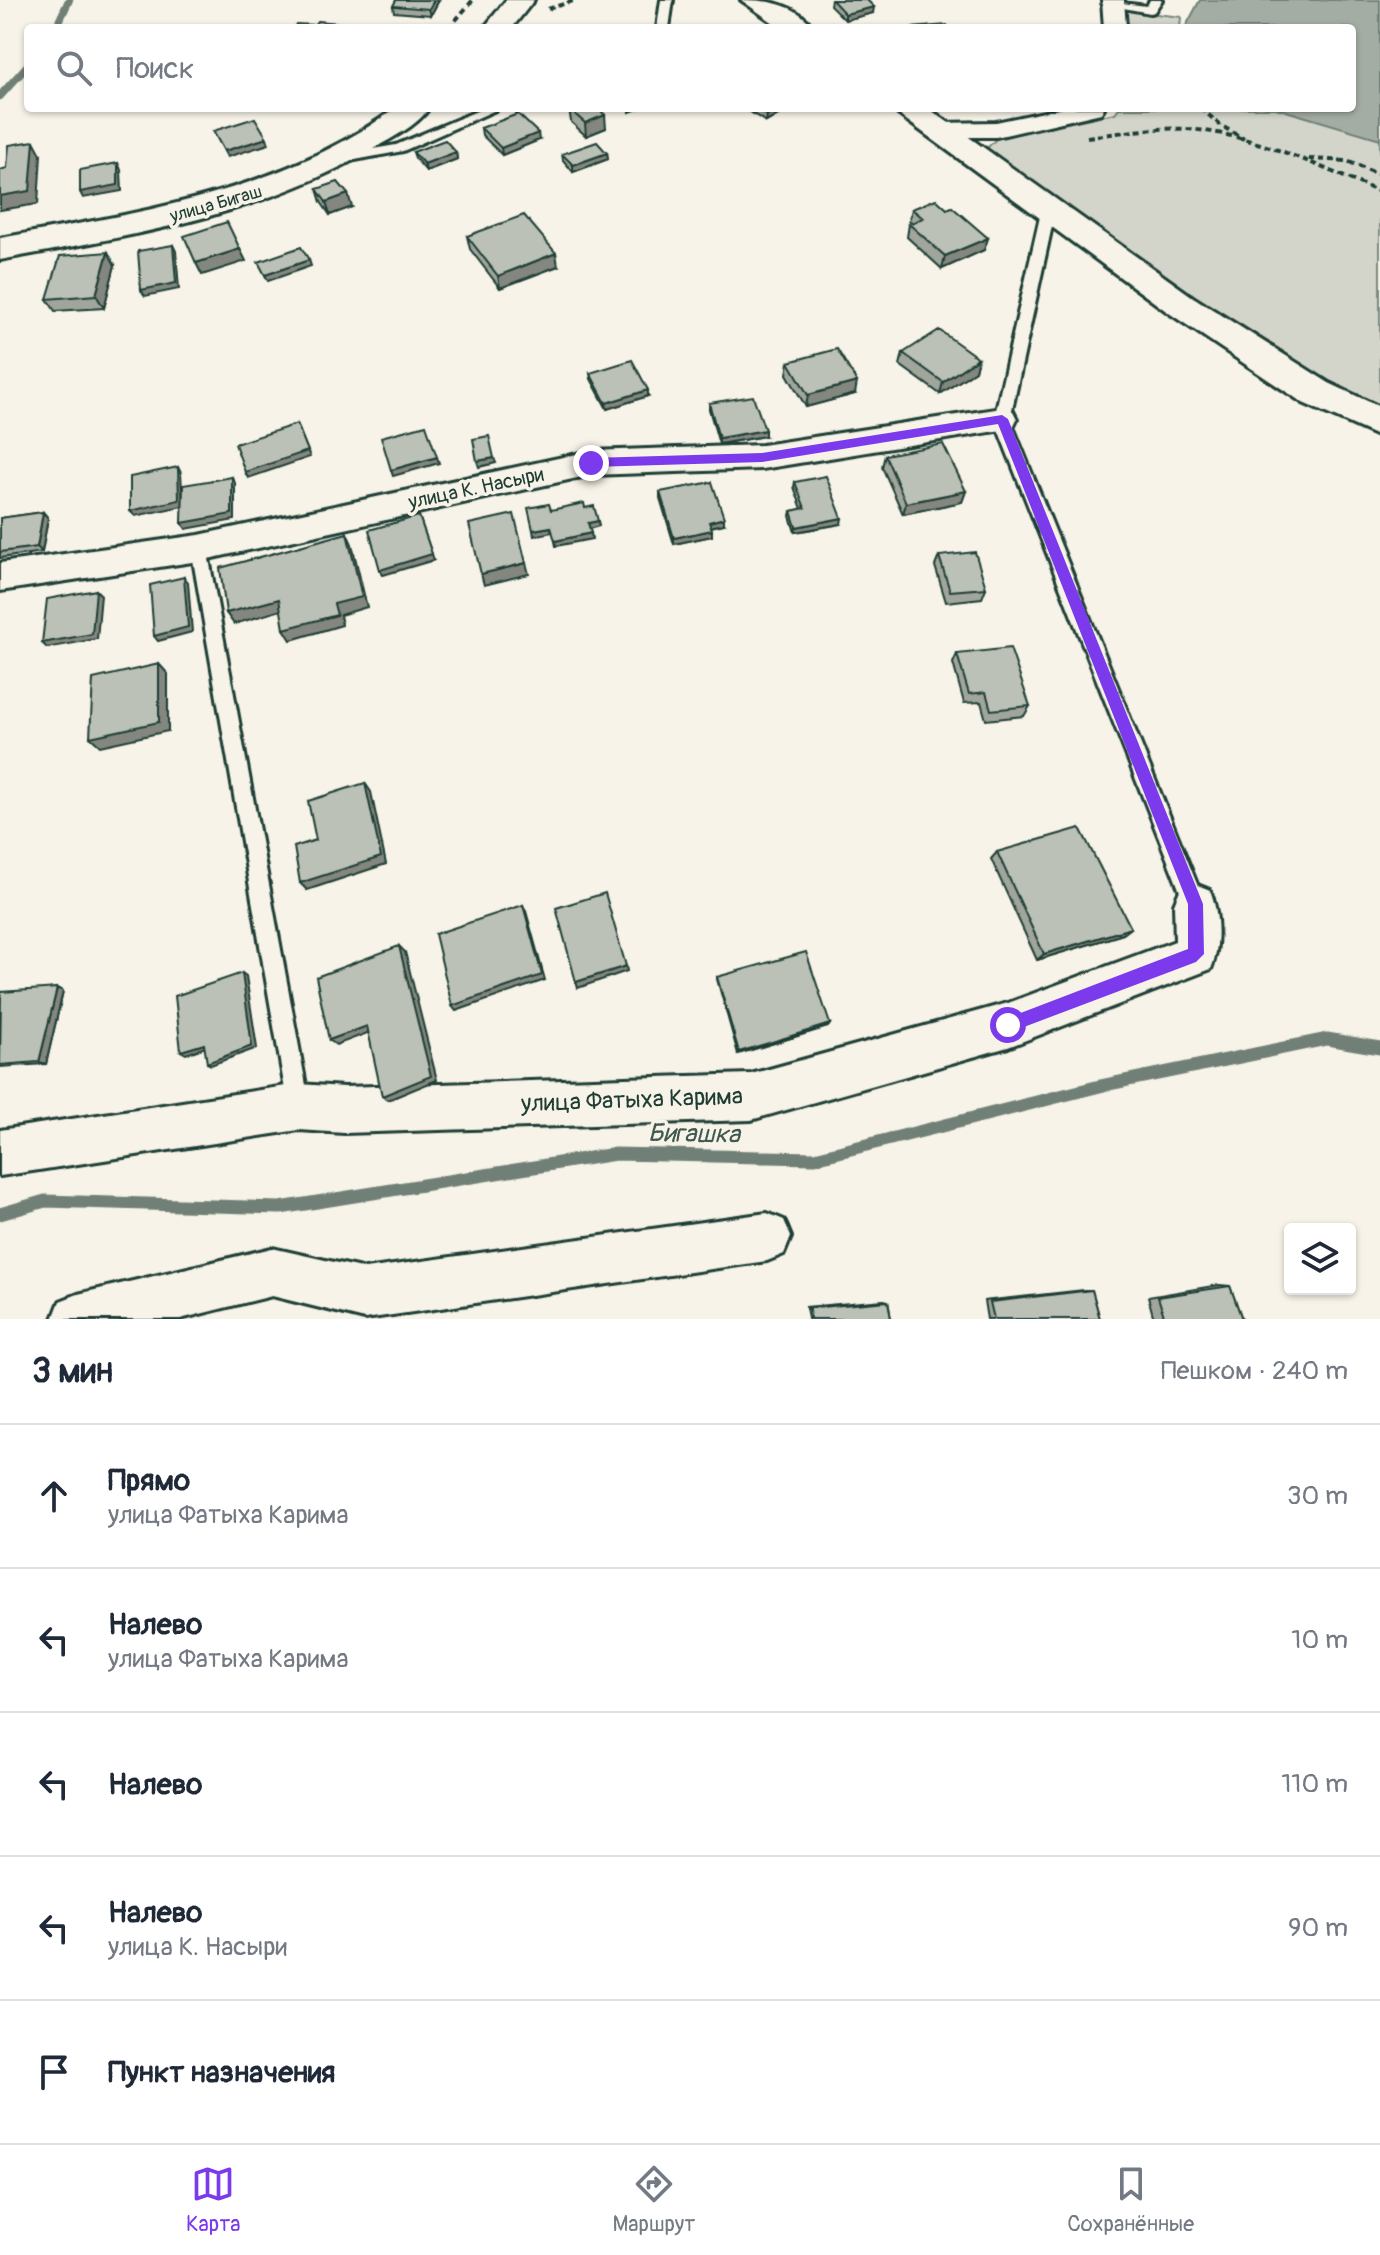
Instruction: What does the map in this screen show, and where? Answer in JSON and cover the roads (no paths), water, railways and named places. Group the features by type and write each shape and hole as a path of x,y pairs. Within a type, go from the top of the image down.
{"street":[{"path":"755,0 794,24"},
{"path":"502,24 522,1"},
{"name":"улица Бигаш","path":"0,249 165,218 257,194 339,159 408,112"},
{"path":"914,112 1048,212 1181,305 1316,393 1380,423"},
{"path":"937,130 992,132 1075,112"},
{"name":"улица К. Насыри","path":"0,577 199,548 591,463 762,457 1002,419"},
{"name":"улица Фатыха Карима","path":"0,1153 299,1107 344,1110 751,1097 1008,1025 1196,954 1195,904"},
{"path":"78,1319 272,1272 365,1294 767,1237"}],"lane":[{"path":"664,24 667,0"},
{"path":"1114,11 1150,10 1156,0"},
{"path":"339,159 399,148 484,112"},
{"path":"1048,212 1002,419 1195,904"},
{"path":"199,548 299,1107"}],"waterway":[{"name":"Бигашка","path":"58,24 69,0"},
{"name":"Бигашка","path":"0,96 24,69"},
{"name":"Бигашка","path":"0,1214 45,1201 280,1208 615,1154 815,1158 1100,1086 1327,1039 1380,1048"}]}
